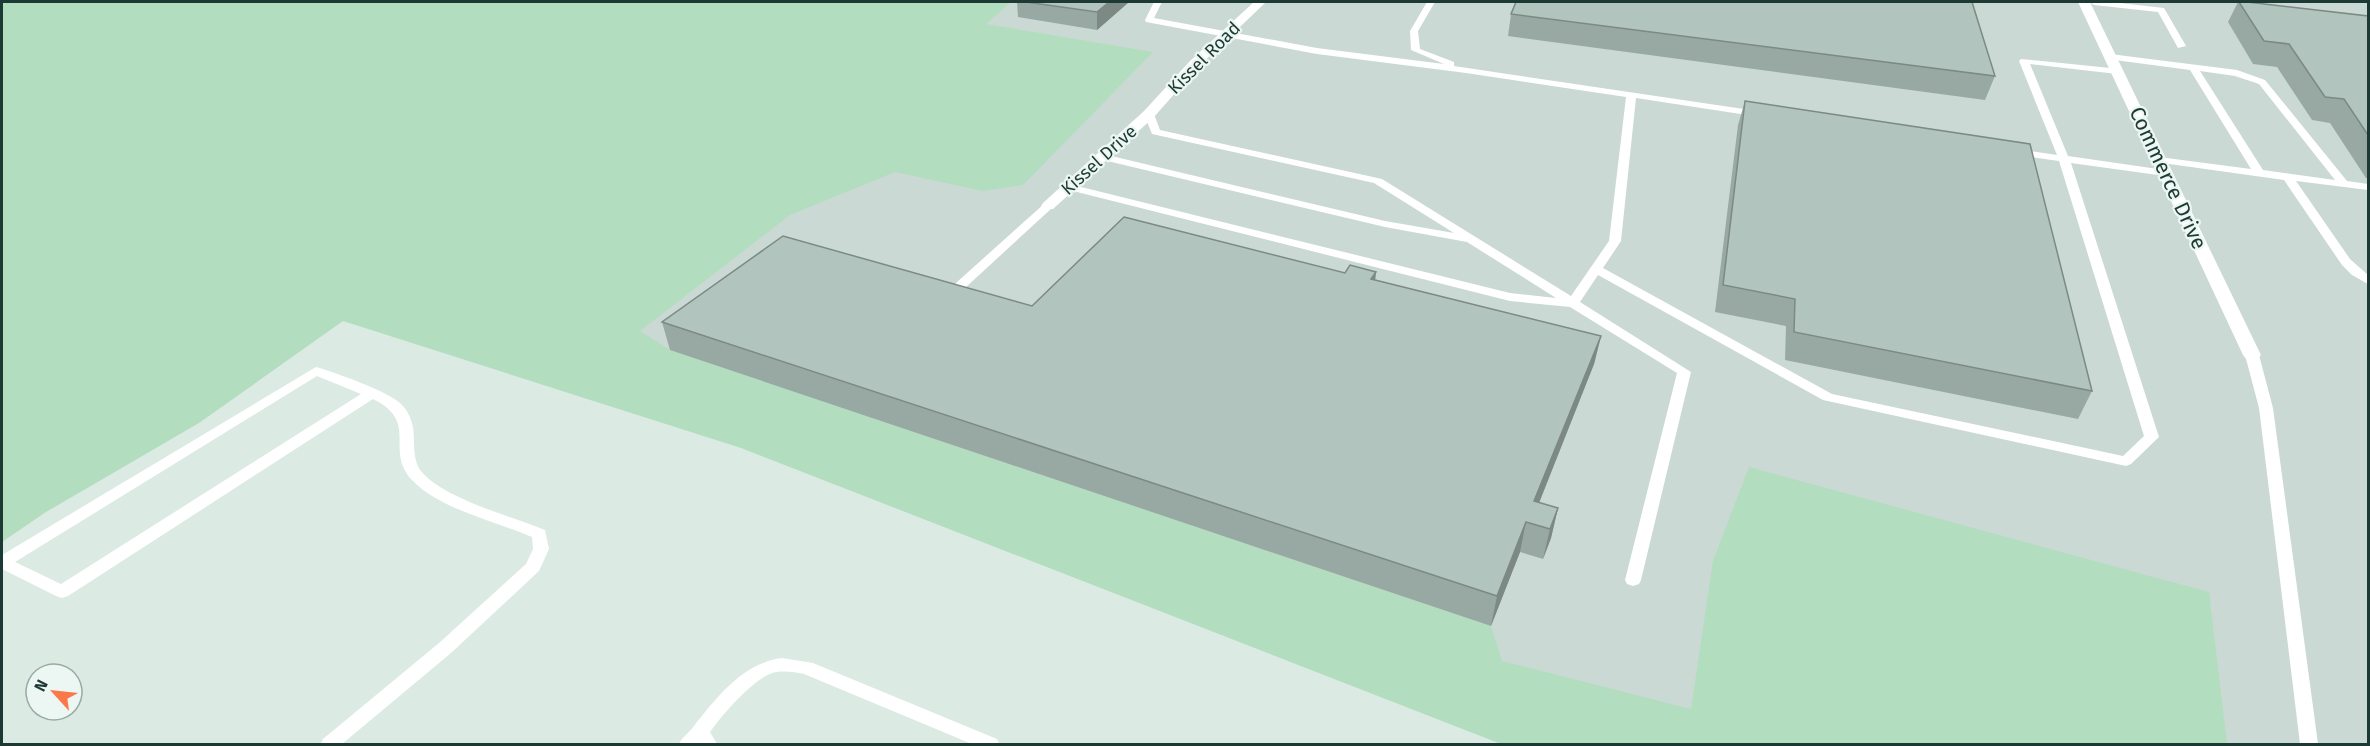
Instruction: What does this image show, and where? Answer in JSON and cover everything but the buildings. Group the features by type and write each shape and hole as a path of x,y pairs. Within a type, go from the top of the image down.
{"street":[{"name":"Kissel Road","path":"1149,114 1194,64 1260,2"},
{"name":"Commerce Drive","path":"2084,2 2252,355"},
{"name":"Kissel Drive","path":"1048,206 1149,114"}],"lane":[{"path":"1158,2 1149,20 1225,35 1352,56 1466,70 1771,115"},
{"path":"1431,2 1414,31 1416,50 1466,70"},
{"path":"2094,2 2161,10 2181,46"},
{"path":"2110,57 2246,74 2262,82 2343,183"},
{"path":"1596,269 1828,398 2126,460 2152,437 2064,159 2024,61 2117,71"},
{"path":"2193,67 2259,173"},
{"path":"1572,303 1615,241 1631,95"},
{"path":"1149,114 1156,132 1378,181 1684,372 1633,580"},
{"path":"2006,150 2064,159 2259,173 2368,187"},
{"path":"1103,157 1385,224 1473,240"},
{"path":"2288,177 2346,262 2368,280"},
{"path":"1069,187 1510,297 1572,303"},
{"path":"961,285 1048,206"},
{"path":"2252,355 2266,408 2309,744"},
{"path":"2,562 316,371 372,393 397,407 407,427 405,453 416,474 442,494 539,534 541,549 532,567 445,648 330,744"},
{"path":"2,562 62,592 372,393"},
{"path":"699,740 707,719 756,671 787,663 807,668 990,744"}],"shaded area":[{"path":"843,2 2368,2 2368,744 1560,744 408,307"}],"green space":[{"path":"2,2 1011,2 986,24 1153,52 1023,185 983,191 895,172 790,215 640,331 670,350 1491,626 1502,661 1691,709 1713,561 1749,467 2209,592 2227,744 1501,744 741,448 343,321 199,423 46,512 2,542"}]}
